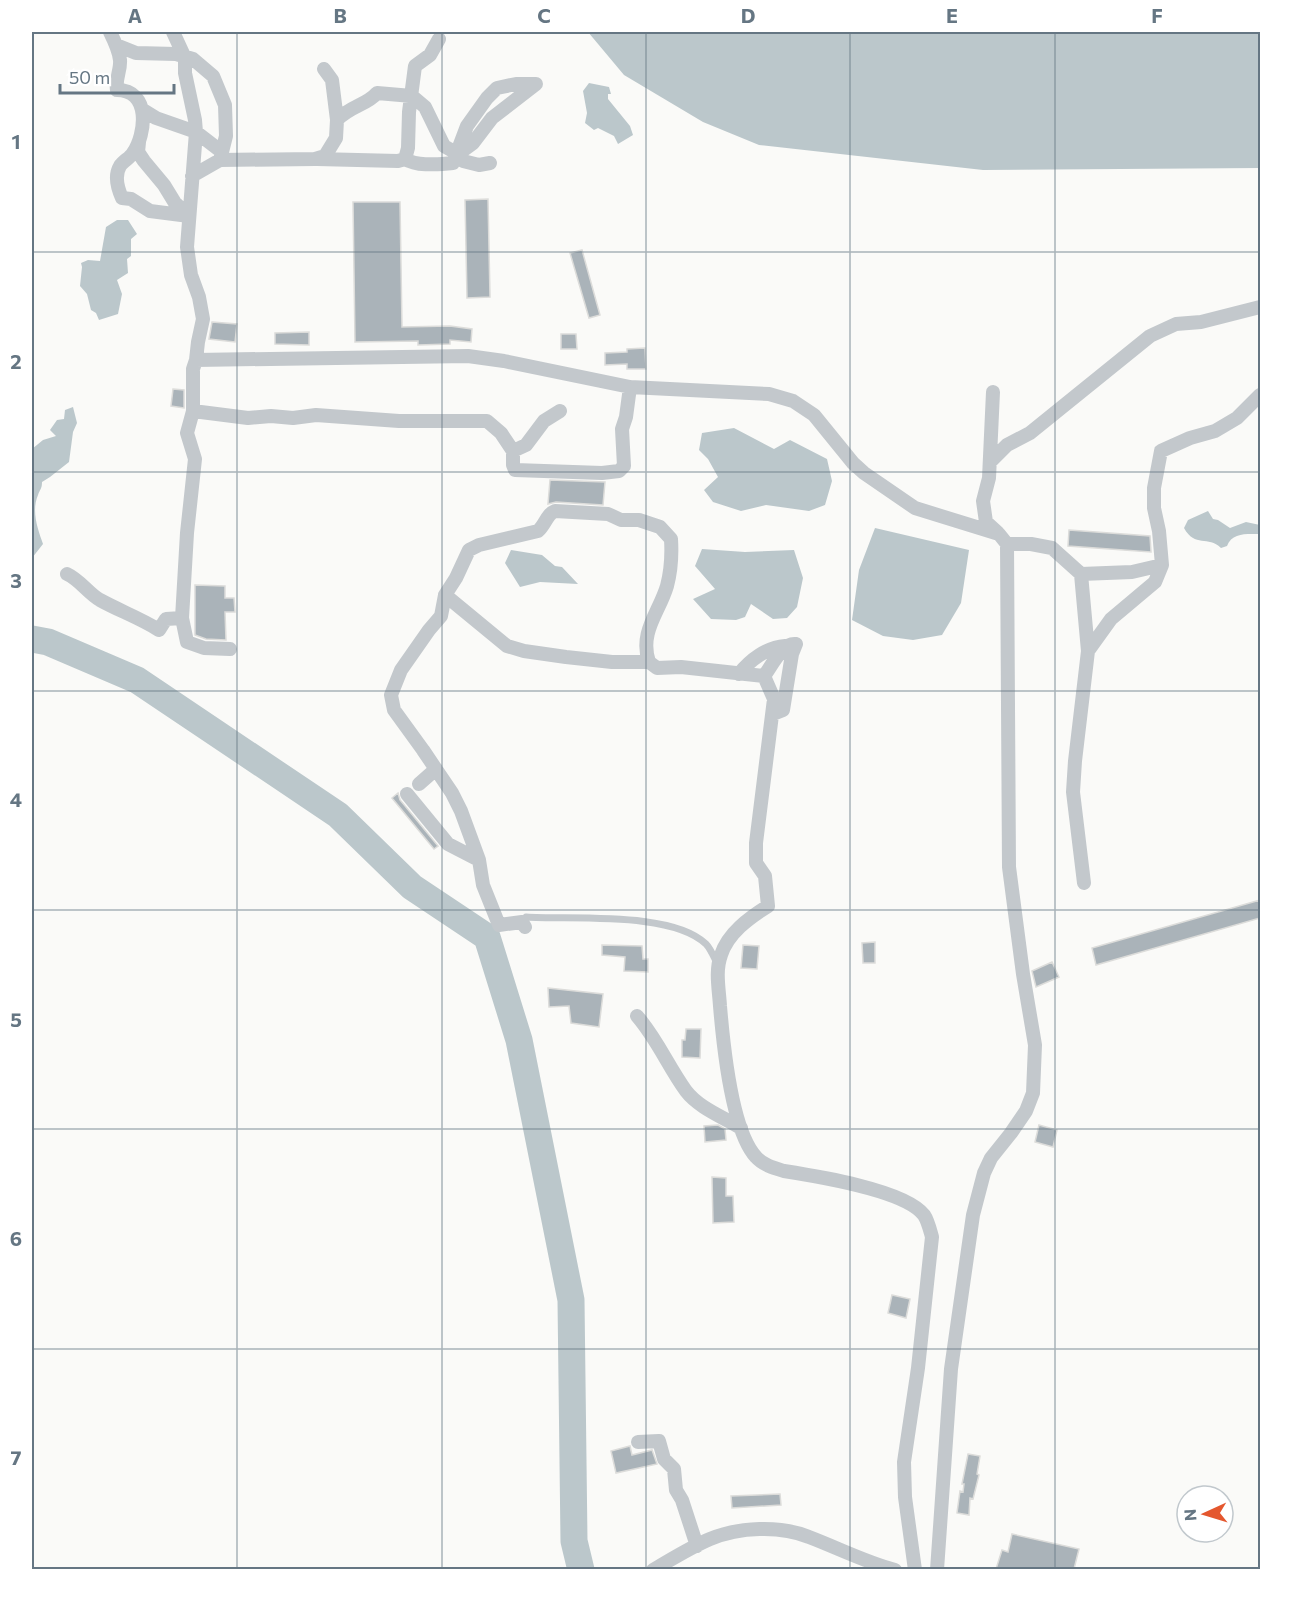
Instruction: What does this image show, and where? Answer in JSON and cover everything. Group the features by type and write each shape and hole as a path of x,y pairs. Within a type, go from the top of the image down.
{"street":[{"path":"110,32 120,61 117,90 123,90 135,97 143,110 144,119 138,152 175,203 189,216"},
{"path":"173,32 185,58 185,73 195,120 187,247 191,275 199,297 203,319 193,369 193,411 187,432 195,459 187,533 182,618 187,642 204,648 230,649"},
{"path":"405,159 415,66 430,55 439,39"},
{"path":"116,45 136,53 164,53 193,59 213,76 225,105 226,136 221,156"},
{"path":"315,159 325,156 336,138 337,120 332,80 324,69"},
{"path":"192,176 221,156 453,162 467,126 497,88 516,84 536,84 492,118 473,142 458,154"},
{"path":"337,120 353,106 377,93 412,96 425,107 444,146 458,154 463,161 479,165 490,163"},
{"path":"143,110 156,118 196,132 221,156"},
{"path":"139,142 132,155 120,165 117,175 122,198 131,199 150,211 189,216"},
{"path":"990,462 1007,445 1039,426 1150,336 1176,324 1201,322 1260,307"},
{"path":"196,360 468,356 504,361 630,387 770,394 793,401 814,415 853,463 915,508 1003,539 1052,548 1081,574 1088,651 1073,792 1084,883"},
{"path":"193,411 249,418 271,416 293,418 316,415 399,420 487,421 501,433 513,451 515,470 580,473 619,471 624,466 622,429 630,387"},
{"path":"937,1569 951,1369 973,1215 988,1165 1026,1111 1034,1083 1035,1045 1009,867 1003,539 986,522 983,501 989,478 993,392"},
{"path":"1088,651 1111,619 1155,582 1162,565 1154,508 1154,488 1161,451 1190,438 1215,431 1237,418 1260,395"},
{"path":"513,451 526,445 544,421 560,411"},
{"path":"524,925 499,925 483,885 478,860 461,811 436,769 394,710 391,695 401,670 441,616 445,594 458,574 469,550 479,545 538,531 555,511 608,514 621,520 639,520 660,527 671,539 672,554 666,588 645,642 649,662"},
{"path":"1081,574 1132,572 1162,565"},
{"path":"67,574 74,577 100,599 144,620 159,630 166,620 182,618"},
{"path":"458,574 462,608"},
{"path":"445,594 507,646 524,651 612,662 649,662 657,668 681,667 764,676"},
{"path":"740,674 744,668 766,651 790,643 796,644 792,654 783,710 773,714"},
{"path":"764,676 785,646"},
{"path":"764,676 774,699 756,863 765,876 768,906 744,921 721,954 719,966 721,1032 728,1075 741,1128 754,1155 771,1167 784,1171 871,1190 912,1203 926,1216 932,1237 918,1368 904,1462 905,1497 915,1569"},
{"path":"419,784 436,769"},
{"path":"407,794 448,844 478,860"},
{"path":"637,1016 651,1031 687,1092 712,1112 741,1128"},
{"path":"638,1442 659,1441 664,1459 674,1469 676,1490 682,1500 697,1545"},
{"path":"653,1569 709,1539 727,1534 767,1530 784,1531 809,1537 896,1569"}],"lane":[{"path":"524,925 526,917 644,921 679,928 706,944 719,966"}],"shaded area":[{"path":"588,32 1260,32 1260,168 983,170 759,145 703,122 624,75"},
{"path":"589,83 609,87 611,94 608,94 608,99 630,126 633,135 618,144 614,136 598,128 594,130 585,123 587,113 583,91"},
{"path":"117,220 128,220 137,234 131,239 131,256 127,259 128,273 117,280 122,294 118,314 99,320 96,313 91,310 87,294 80,286 81,263 88,260 100,261 106,227"},
{"path":"73,407 77,423 73,432 69,462 42,482 36,501 36,520 43,544 32,558 32,449 43,440 56,436 50,430 57,420 64,419 65,410"},
{"path":"734,428 774,449 790,440 827,459 832,481 825,505 809,511 766,505 741,511 713,502 704,490 718,477 708,459 699,450 702,433"},
{"path":"1208,511 1213,519 1230,528 1246,522 1260,525 1260,534 1236,536 1229,541 1227,546 1221,548 1211,542 1197,540 1184,528 1188,520"},
{"path":"875,528 969,550 961,603 942,635 913,640 883,636 852,620 859,570"},
{"path":"702,549 745,552 794,550 803,578 797,607 787,618 773,619 751,604 745,617 736,620 711,619 693,599 715,589 695,566"},
{"path":"511,550 542,555 555,566 562,567 578,584 540,582 520,587 505,563"}],"building":[{"path":"488,199 490,297 467,298 465,200"},
{"path":"353,202 400,202 402,327 450,326 472,329 471,342 450,340 450,344 418,345 418,341 355,342"},
{"path":"582,250 600,315 589,318 570,253"},
{"path":"212,322 237,324 235,342 209,339"},
{"path":"309,332 309,345 275,344 275,333"},
{"path":"561,334 576,334 577,349 561,349"},
{"path":"645,348 646,369 627,369 627,364 605,365 605,353"},
{"path":"173,389 184,390 184,408 171,406"},
{"path":"550,480 605,482 603,505 556,502 548,504"},
{"path":"1069,530 1150,536 1151,552 1068,546"},
{"path":"195,585 225,586 225,598 234,598 235,612 225,612 226,640 206,639 195,635"},
{"path":"398,793 400,800 438,846 434,849 392,798"},
{"path":"1260,900 1260,918 1096,965 1092,948"},
{"path":"875,942 875,963 863,963 862,943"},
{"path":"602,945 642,946 643,959 648,959 648,972 624,971 625,957 602,955"},
{"path":"743,945 759,946 757,969 741,968"},
{"path":"1052,962 1059,977 1036,987 1032,971"},
{"path":"548,988 603,994 599,1027 571,1023 569,1006 549,1007"},
{"path":"686,1029 701,1029 700,1058 682,1057 682,1040 685,1040"},
{"path":"718,1125 725,1129 726,1140 705,1142 704,1126"},
{"path":"1039,1125 1057,1130 1053,1147 1035,1142"},
{"path":"712,1177 726,1178 726,1196 733,1196 734,1222 713,1223"},
{"path":"892,1295 910,1299 906,1318 888,1313"},
{"path":"630,1446 632,1455 652,1450 657,1464 616,1473 611,1451"},
{"path":"968,1454 980,1456 977,1474 979,1475 973,1499 970,1498 969,1515 957,1513 960,1491 963,1492 964,1484 962,1484"},
{"path":"780,1494 781,1505 732,1508 731,1496"},
{"path":"1012,1534 1079,1549 1074,1569 996,1569 1002,1550 1008,1552"}],"waterway":[{"path":"32,639 48,642 137,680 338,815 412,887 487,937 519,1040 571,1300 574,1541 581,1570"}]}
